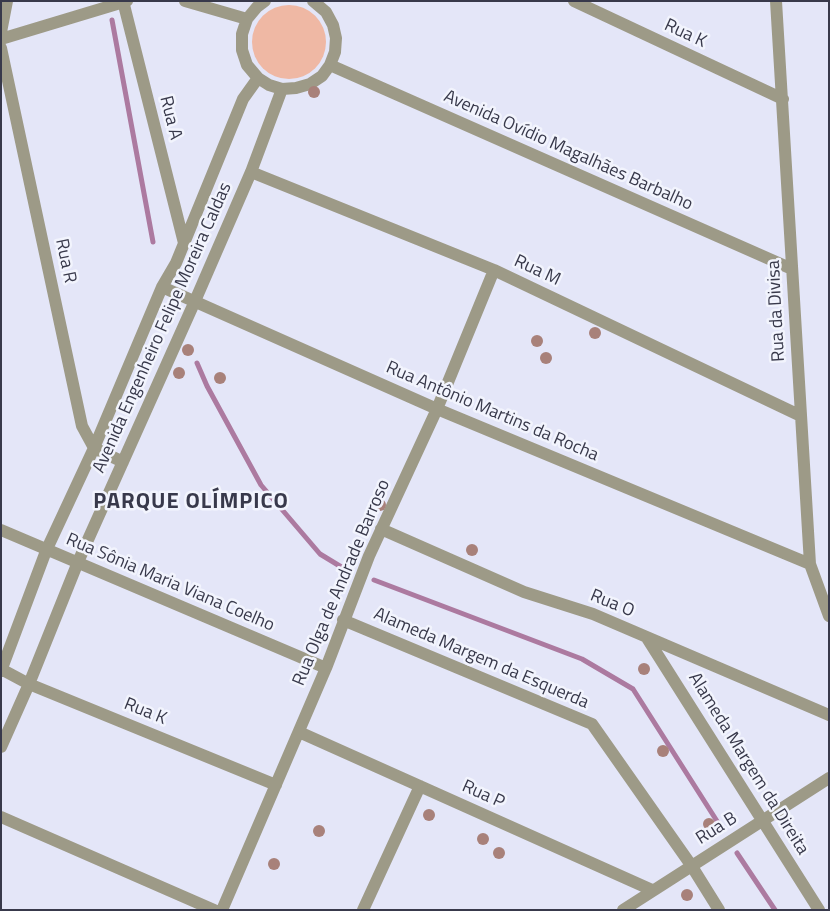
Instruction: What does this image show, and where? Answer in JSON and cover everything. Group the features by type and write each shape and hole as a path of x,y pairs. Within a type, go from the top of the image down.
{"street":[{"path":"1,32 7,1"},
{"path":"185,1 247,19"},
{"path":"265,1 247,19 242,34 242,50 248,65 258,78 269,85 282,88 296,88 310,84 322,76 330,65 335,52 336,38 333,24 326,12 316,2"},
{"name":"Rua K","path":"574,1 783,99"},
{"name":"Rua da Divisa","path":"776,1 810,564 829,616"},
{"path":"1,39 125,2"},
{"name":"Rua A","path":"125,2 184,243"},
{"name":"Rua R","path":"1,48 82,426 94,448"},
{"name":"Avenida Ovídio Magalhães Barbalho","path":"330,65 792,269"},
{"name":"Avenida Engenheiro Felipe Moreira Caldas","path":"1,670 46,550 94,448 162,287 176,263 243,99 258,78"},
{"name":"Avenida Engenheiro Felipe Moreira Caldas","path":"1,747 29,684 78,562 196,301 250,172 282,88"},
{"name":"Rua M","path":"250,172 494,270 801,416"},
{"name":"Rua Olga de Andrade Barroso","path":"222,910 326,668 369,556 437,409 494,270"},
{"name":"Rua Antônio Martins da Rocha","path":"162,287 437,409 810,564"},
{"path":"94,448 123,462"},
{"name":"Rua O","path":"381,529 524,592 593,614 829,715"},
{"name":"Rua Sônia Maria Viana Coelho","path":"1,530 326,668"},
{"name":"Alameda Margem da Esquerda","path":"344,620 592,724 719,910"},
{"name":"Alameda Margem da Direita","path":"647,638 764,820 819,910"},
{"name":"Rua K","path":"1,670 29,684 276,785"},
{"name":"Rua P","path":"299,732 652,890"},
{"name":"Rua B","path":"623,910 690,865 829,778"},
{"path":"363,910 420,786"},
{"path":"1,817 214,910"}],"shaded area":[{"path":"289,5 310,11 320,21 326,42 320,63 310,73 289,79 268,73 258,63 252,42 258,21 268,11"}],"waterway":[{"path":"112,20 153,242"},
{"path":"197,363 207,386 261,485 320,554 348,571"},
{"path":"374,580 582,659 633,689 722,829"},
{"path":"737,853 775,910"}],"district":[{"name":"PARQUE OLÍMPICO","path":"191,503"}]}
